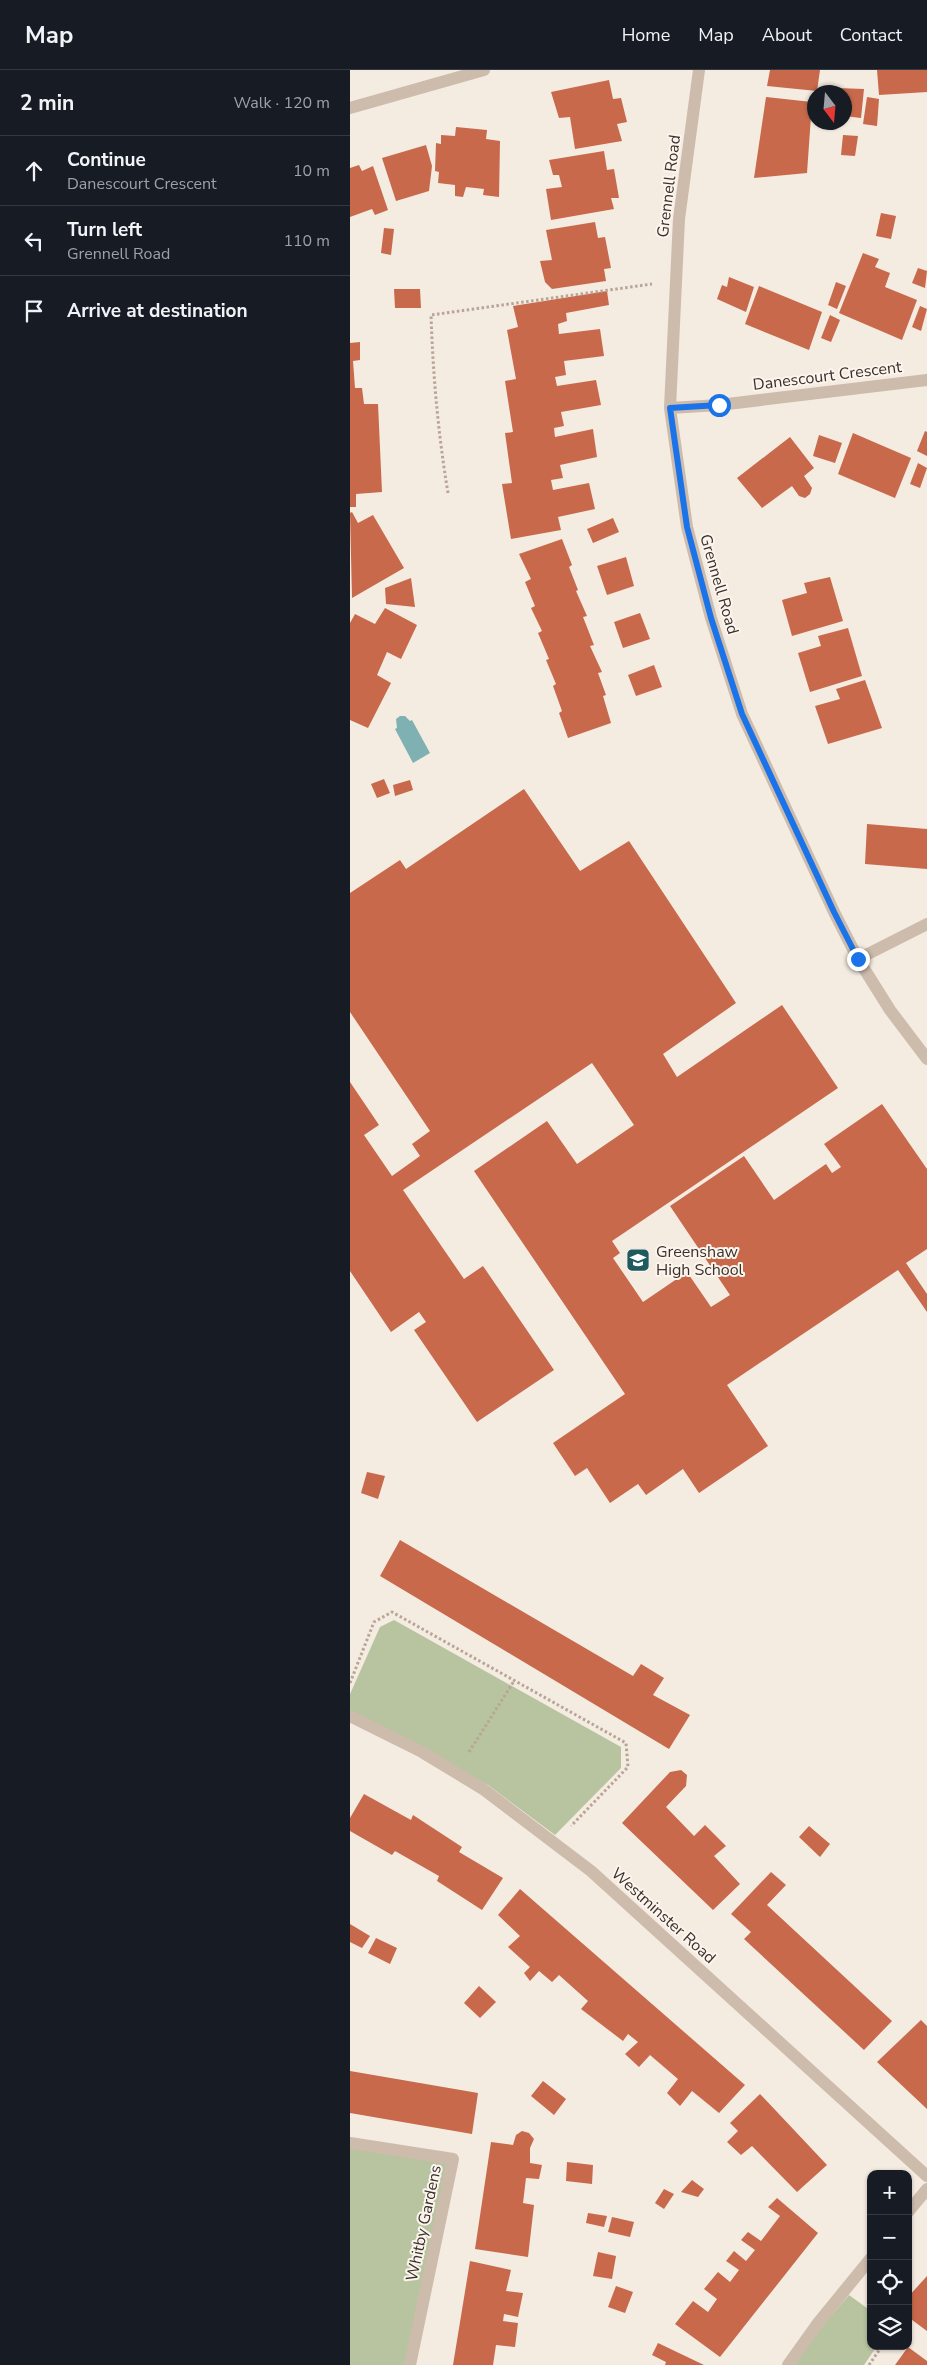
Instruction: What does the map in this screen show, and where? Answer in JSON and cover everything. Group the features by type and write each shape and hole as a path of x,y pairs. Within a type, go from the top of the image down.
{"street":[{"path":"350,108 484,70"},
{"name":"Grennell Road","path":"699,70 679,219 674,280 670,408 687,527 711,618 742,714 830,904 858,959 890,1010 927,1059"},
{"name":"Danescourt Crescent","path":"670,408 927,380"},
{"path":"858,959 927,924"},
{"name":"Westminster Road","path":"350,1716 422,1752 483,1789 591,1871 927,2176"},
{"name":"Whitby Gardens","path":"350,2143 453,2159 410,2365"},
{"path":"912,2207 927,2189"},
{"path":"788,2365 818,2323 869,2260"}],"path":[{"path":"448,493 439,443 434,389 431,315 674,280"},
{"path":"350,1683 374,1622 392,1612 626,1743 628,1767 554,1842"},
{"path":"456,1772 514,1681"},
{"path":"869,2365 879,2350"}],"green space":[{"path":"394,1620 621,1747 621,1768 555,1835 488,1785 350,1711 350,1694 380,1627"},
{"path":"350,2143 453,2159 410,2365 350,2365"},
{"path":"849,2295 867,2308 867,2350 874,2350 864,2365 794,2365 818,2331"}],"water":[{"path":"400,716 405,716 410,721 412,720 430,753 413,763 395,729 397,728 396,719"}],"building":[{"path":"770,70 820,70 818,85 807,85 807,90 767,86"},
{"path":"877,70 927,70 927,92 879,95"},
{"path":"609,80 613,99 621,98 627,122 617,124 622,141 575,149 570,117 559,118 551,92"},
{"path":"852,89 864,89 861,118 852,117"},
{"path":"766,97 807,101 807,130 810,130 807,173 754,178"},
{"path":"867,97 879,99 877,126 863,124"},
{"path":"456,127 487,130 486,139 500,141 499,197 483,195 484,189 466,187 463,197 455,196 455,185 438,183 439,172 435,171 436,143 441,144 441,135 455,136"},
{"path":"843,135 858,136 855,156 841,155"},
{"path":"426,145 432,166 429,191 396,201 382,158"},
{"path":"604,151 607,170 614,169 619,198 611,198 614,209 551,220 546,189 562,187 559,175 553,175 549,160"},
{"path":"359,165 362,171 373,166 388,210 375,215 372,209 350,217 350,168"},
{"path":"881,213 896,216 891,239 876,236"},
{"path":"595,222 598,238 605,237 611,268 604,269 606,281 552,289 545,282 540,261 552,260 546,230"},
{"path":"384,228 394,229 391,255 381,253"},
{"path":"863,253 879,259 875,267 890,273 885,287 917,300 902,340 839,313"},
{"path":"918,268 927,271 925,288 912,283"},
{"path":"729,277 754,287 746,312 717,299 722,285 727,287"},
{"path":"836,282 846,286 837,309 828,305"},
{"path":"759,286 822,312 809,350 745,324"},
{"path":"394,289 420,289 421,308 395,308"},
{"path":"607,291 609,305 566,313 567,321 558,324 559,334 600,329 604,356 564,361 566,375 555,377 557,386 596,380 601,405 561,412 564,426 554,428 555,437 593,429 597,457 560,465 563,478 551,480 553,490 589,483 595,509 558,517 561,530 511,539 502,484 512,483 505,433 513,432 505,381 516,379 507,330 518,327 513,306"},
{"path":"920,306 927,309 921,331 912,327"},
{"path":"830,315 840,320 831,342 821,338"},
{"path":"360,342 360,360 353,361 355,388 362,388 364,404 378,404 382,492 356,494 356,507 350,507 350,343"},
{"path":"925,431 927,432 927,456 917,451"},
{"path":"853,433 911,458 895,498 838,474"},
{"path":"819,435 842,443 835,463 813,456"},
{"path":"790,437 814,468 804,476 812,488 810,494 805,498 799,496 792,486 762,508 737,478"},
{"path":"918,463 927,468 920,488 910,484"},
{"path":"352,512 358,523 373,515 404,568 352,598 350,513"},
{"path":"613,518 619,532 593,543 587,529"},
{"path":"562,539 572,565 569,567 578,590 576,591 587,616 583,617 594,645 590,646 602,672 598,673 606,695 603,696 611,723 568,738 559,713 562,711 553,686 556,684 546,660 549,659 538,633 542,631 531,608 535,606 525,582 531,579 519,554"},
{"path":"626,557 634,586 607,595 597,566"},
{"path":"830,577 843,621 792,636 782,600 807,593 804,583"},
{"path":"411,578 415,607 386,604 385,588"},
{"path":"385,608 417,625 401,659 387,652 377,675 391,683 368,728 350,720 350,623 355,614 375,624"},
{"path":"640,613 650,639 623,648 614,622"},
{"path":"848,628 862,676 810,692 798,653 821,646 818,636"},
{"path":"654,665 662,687 636,696 628,675"},
{"path":"865,680 882,728 828,744 815,706 840,699 836,689"},
{"path":"384,779 390,793 377,798 371,784"},
{"path":"410,780 413,790 395,796 393,785"},
{"path":"524,789 580,871 629,841 736,1003 663,1054 677,1077 782,1005 838,1088 612,1241 620,1253 613,1258 643,1302 687,1272 711,1307 730,1295 670,1206 744,1156 774,1200 826,1164 832,1173 841,1167 824,1144 882,1104 927,1169 927,1249 906,1263 927,1294 927,1312 898,1270 727,1385 768,1446 699,1493 683,1469 646,1495 638,1484 610,1503 587,1468 575,1476 553,1443 625,1394 474,1171 547,1121 577,1164 634,1125 592,1063 403,1190 464,1279 483,1266 554,1370 477,1422 414,1330 426,1322 419,1312 391,1332 350,1271 350,1082 379,1125 364,1135 392,1176 420,1156 412,1144 430,1131 350,1012 350,893 400,860 406,869"},
{"path":"867,824 927,829 927,869 865,864"},
{"path":"367,1472 385,1476 378,1499 361,1493"},
{"path":"400,1540 633,1676 641,1664 664,1678 653,1695 690,1715 669,1749 380,1576"},
{"path":"681,1770 687,1775 686,1786 666,1807 694,1836 705,1825 726,1846 714,1856 740,1884 713,1910 622,1823 670,1772"},
{"path":"364,1794 411,1820 413,1815 462,1847 459,1852 503,1878 482,1910 437,1881 439,1876 395,1851 392,1855 350,1831 350,1818"},
{"path":"809,1826 830,1844 820,1857 799,1837"},
{"path":"771,1872 786,1885 767,1905 892,2021 864,2050 744,1939 751,1932 731,1914"},
{"path":"520,1889 745,2085 719,2113 692,2091 680,2106 667,2093 678,2079 650,2055 639,2067 625,2054 638,2042 628,2034 623,2041 581,2009 588,2001 559,1975 552,1982 539,1971 530,1981 524,1973 530,1967 508,1947 520,1936 498,1915"},
{"path":"350,1924 370,1936 362,1948 350,1942"},
{"path":"376,1938 397,1948 390,1964 368,1953"},
{"path":"479,1986 496,2002 480,2018 464,2003"},
{"path":"921,2020 927,2026 927,2109 877,2062"},
{"path":"350,2071 478,2093 472,2134 350,2113"},
{"path":"543,2081 566,2099 554,2115 531,2096"},
{"path":"760,2094 827,2165 797,2192 752,2146 741,2155 727,2142 738,2131 730,2123"},
{"path":"522,2131 529,2133 534,2139 530,2148 530,2163 542,2165 539,2179 526,2178 523,2203 534,2205 528,2257 475,2249 491,2142 513,2145 516,2135"},
{"path":"567,2162 593,2165 592,2184 566,2181"},
{"path":"692,2180 704,2189 698,2197 681,2192"},
{"path":"664,2189 674,2194 664,2209 655,2203"},
{"path":"777,2198 818,2233 720,2357 675,2324 693,2301 708,2312 717,2299 704,2289 718,2272 730,2282 739,2270 726,2261 734,2251 746,2261 755,2250 741,2240 748,2232 761,2241 780,2216 768,2207"},
{"path":"588,2213 607,2216 604,2227 586,2223"},
{"path":"612,2217 634,2222 630,2237 608,2232"},
{"path":"598,2252 616,2256 612,2279 593,2276"},
{"path":"470,2261 511,2270 506,2291 523,2293 518,2317 504,2314 503,2321 518,2323 515,2347 496,2345 493,2365 453,2365"},
{"path":"927,2276 927,2331 912,2320 912,2293"},
{"path":"616,2286 633,2292 625,2313 608,2307"},
{"path":"658,2343 704,2365 665,2365 666,2362 652,2355"},
{"path":"906,2350 912,2350 927,2361 927,2365 895,2365"}],"place":[{"name":"Greenshaw High School","path":"638,1260"}],"route":[{"path":"719,405 670,408 687,527 711,618 742,714 780,798 858,959"}]}
